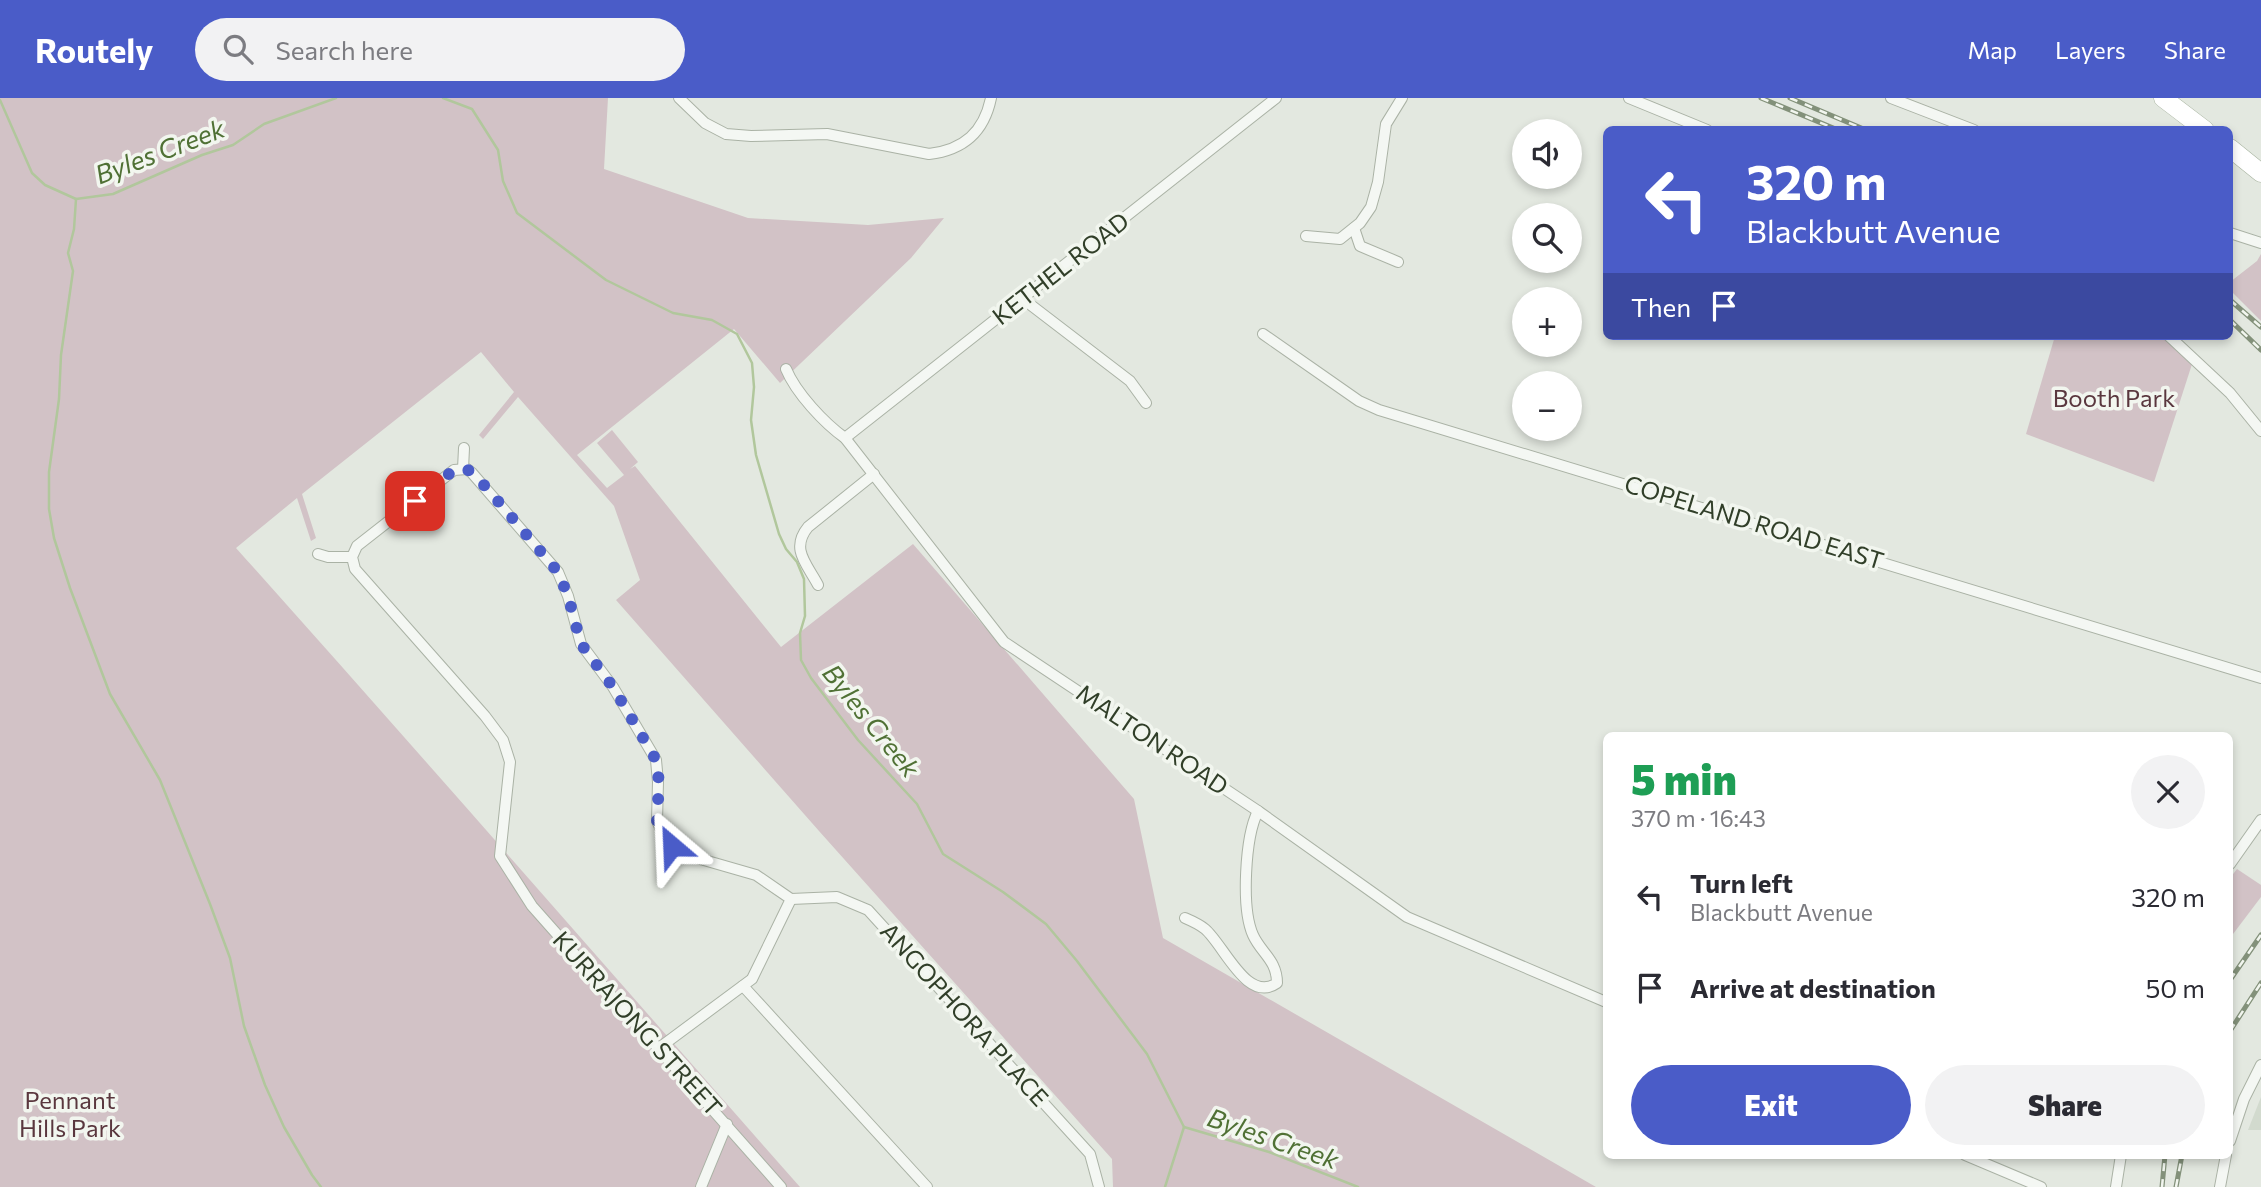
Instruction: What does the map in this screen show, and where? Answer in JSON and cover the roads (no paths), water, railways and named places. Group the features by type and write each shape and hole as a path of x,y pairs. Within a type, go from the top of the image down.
{"main road":[{"path":"2164,98 2200,126"},
{"path":"2233,150 2261,173"}],"street":[{"path":"679,98 705,123 726,134 827,134 929,154 961,145 977,132 984,123 991,98"},
{"name":"KETHEL ROAD","path":"845,438 1276,98"},
{"path":"1306,236 1337,239 1354,228 1371,207 1378,182 1386,124 1402,98"},
{"path":"1629,98 1697,126"},
{"path":"1891,98 1964,126"},
{"path":"1354,228 1360,246 1398,262"},
{"path":"2233,234 2261,243"},
{"path":"1023,299 1130,382 1146,403"},
{"name":"COPELAND ROAD EAST","path":"1263,334 1359,401 1379,410 2261,678"},
{"path":"2173,340 2230,393 2261,431"},
{"name":"MALTON ROAD","path":"786,369 792,382 827,424 845,438 1004,642 1131,724 1407,917 1603,1001"},
{"path":"463,469 464,448"},
{"path":"318,554 328,557 352,557 357,546 454,470 463,469 472,473 558,572 568,596 581,644 613,687 656,760 659,782 657,821 664,836 683,854 756,875 791,900 752,979 659,1048"},
{"path":"818,585 800,552 800,537 808,527 874,474"},
{"name":"KURRAJONG STREET","path":"352,557 355,569 503,740 510,771 500,856 532,906 781,1187"},
{"path":"1185,918 1204,928 1254,987 1269,988 1277,982 1277,970 1253,935 1245,898 1251,824 1258,811"},
{"path":"2233,860 2261,820"},
{"name":"ANGOPHORA PLACE","path":"791,900 837,897 868,910 1090,1154 1098,1187"},
{"path":"743,986 927,1187"},
{"path":"2233,1132 2244,1099 2261,1065"},
{"path":"702,1187 727,1124"},
{"path":"1974,1159 2041,1187"},
{"path":"2116,1187 2120,1159"},
{"path":"2220,1187 2225,1159"}],"waterway":[{"name":"Byles Creek","path":"0,100 32,173 45,185 76,199 113,194 202,155 233,145 264,124 336,98"},
{"name":"Byles Creek","path":"443,98 472,109 498,150 503,181 517,213 606,280 673,313 712,320 737,334 752,363 754,387 751,420 756,455 779,534 786,549 797,562 804,579 805,616 800,633 801,660 811,678 858,740 917,804 943,854 1003,892 1046,924 1147,1054 1184,1127 1269,1152 1358,1187"},
{"path":"76,199 74,229 68,253 73,271 49,472 49,509 54,538 110,694 160,780 210,904 230,958 244,1026 265,1085 284,1127 321,1187"},
{"path":"1165,1187 1184,1127"}],"railway":[{"path":"1761,98 1828,126"},
{"path":"1790,98 1856,126"},
{"path":"2233,303 2261,327"},
{"path":"2233,323 2261,350"},
{"path":"2233,976 2261,935"},
{"path":"2233,1026 2261,983"},
{"path":"2162,1187 2165,1159"},
{"path":"2176,1187 2181,1159"}],"park label":[{"name":"Booth Park","path":"2114,399"},
{"name":"Pennant Hills Park","path":"70,1115"}]}
